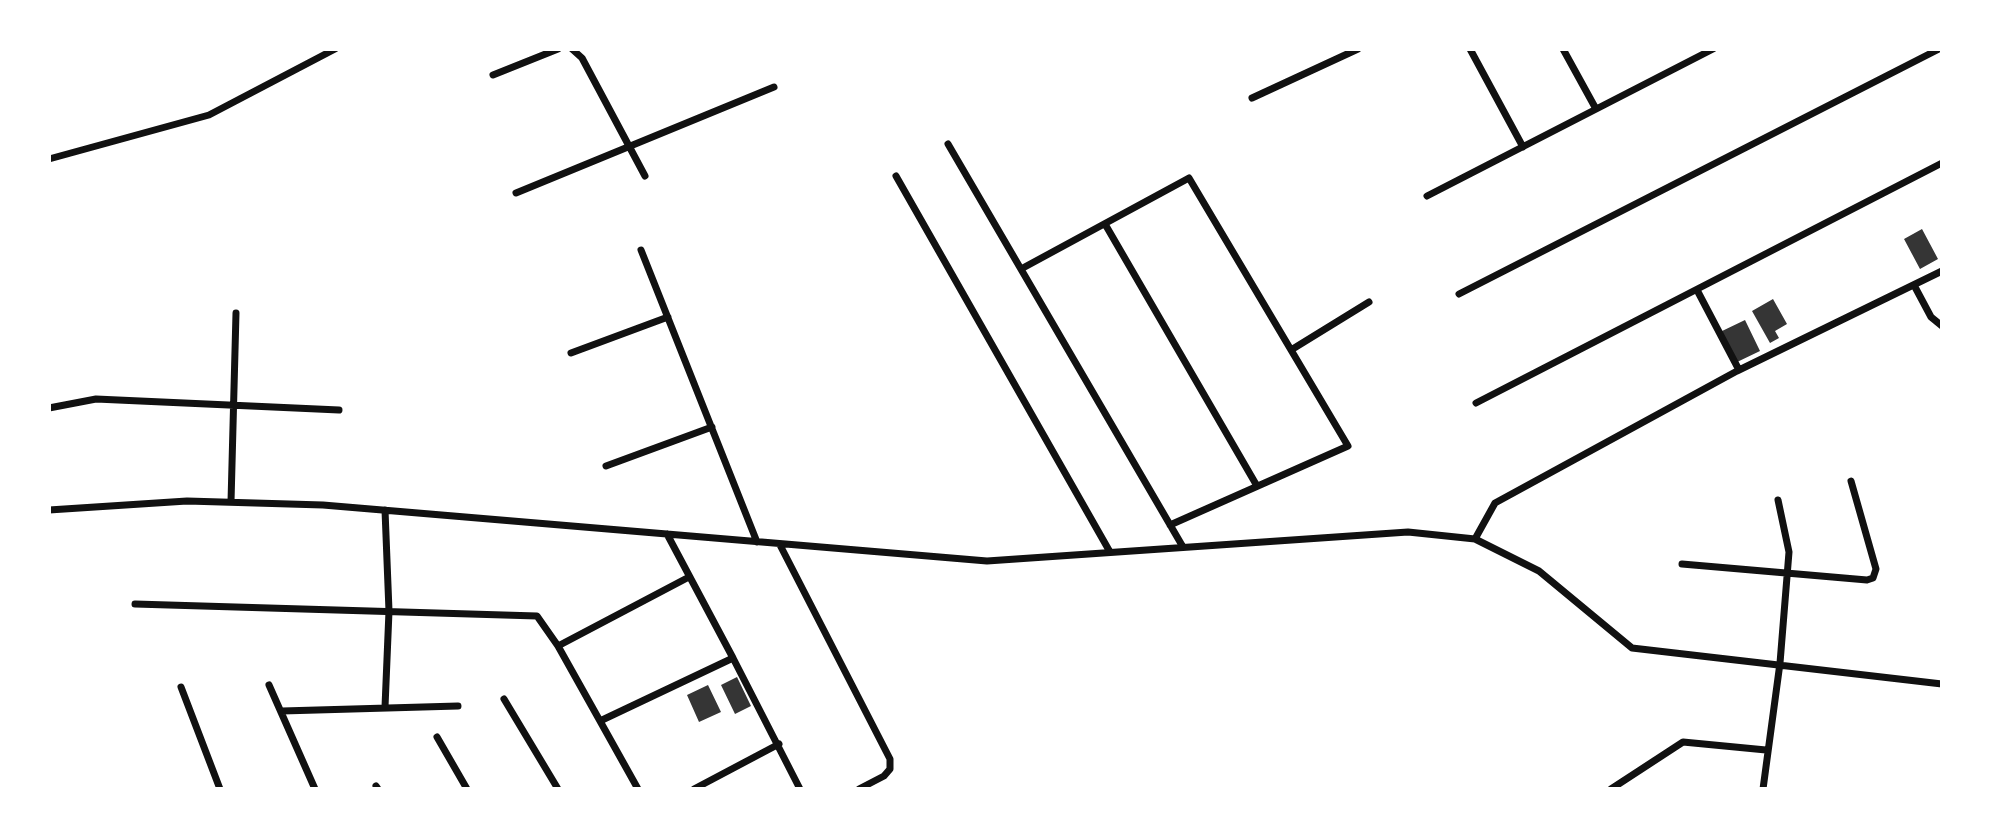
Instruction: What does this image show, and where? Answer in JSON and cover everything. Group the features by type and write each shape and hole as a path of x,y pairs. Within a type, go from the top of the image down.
{"street":[{"path":"49,159 209,115 335,49"},
{"path":"493,75 558,49"},
{"path":"572,49 582,58 645,176"},
{"path":"1252,98 1358,49"},
{"path":"1470,49 1524,146"},
{"path":"1563,49 1596,109"},
{"path":"1427,196 1713,49"},
{"path":"1459,294 1939,49"},
{"path":"516,193 774,87"},
{"path":"948,144 1183,547"},
{"path":"1476,403 1942,163"},
{"path":"896,176 1110,552"},
{"path":"1021,269 1189,178 1348,446 1170,525"},
{"path":"1105,223 1257,486"},
{"path":"641,250 757,542"},
{"path":"1475,539 1495,503 1739,370 1915,287 1942,271"},
{"path":"1915,287 1931,317 1942,326"},
{"path":"1697,290 1739,370"},
{"path":"1291,350 1369,302"},
{"path":"231,502 236,313"},
{"path":"572,353 668,317"},
{"path":"49,408 96,399 339,411"},
{"path":"606,466 712,427"},
{"path":"1682,564 1867,580 1876,574 1851,481"},
{"path":"1763,789 1766,750 1780,663 1788,574 1789,552 1777,500"},
{"path":"49,510 187,501 385,510 987,561 1408,532 1475,539 1539,571 1632,648 1780,663 1942,684"},
{"path":"385,510 389,611 385,707"},
{"path":"667,534 779,744 800,789"},
{"path":"780,545 890,759 890,769 884,776 859,789"},
{"path":"558,646 689,577"},
{"path":"135,604 537,615 558,646 638,789"},
{"path":"600,721 733,658"},
{"path":"269,685 315,789"},
{"path":"181,687 220,789"},
{"path":"504,699 558,789"},
{"path":"282,712 458,706"},
{"path":"437,737 467,789"},
{"path":"1611,789 1683,742 1766,750"},
{"path":"694,789 779,744"}],"building":[{"path":"1922,229 1938,259 1920,269 1904,239"},
{"path":"1773,299 1787,324 1775,331 1779,338 1770,343 1752,311"},
{"path":"1745,320 1760,351 1735,363 1720,332"},
{"path":"737,677 751,706 735,714 721,685"},
{"path":"708,685 721,712 699,722 687,695"}]}
